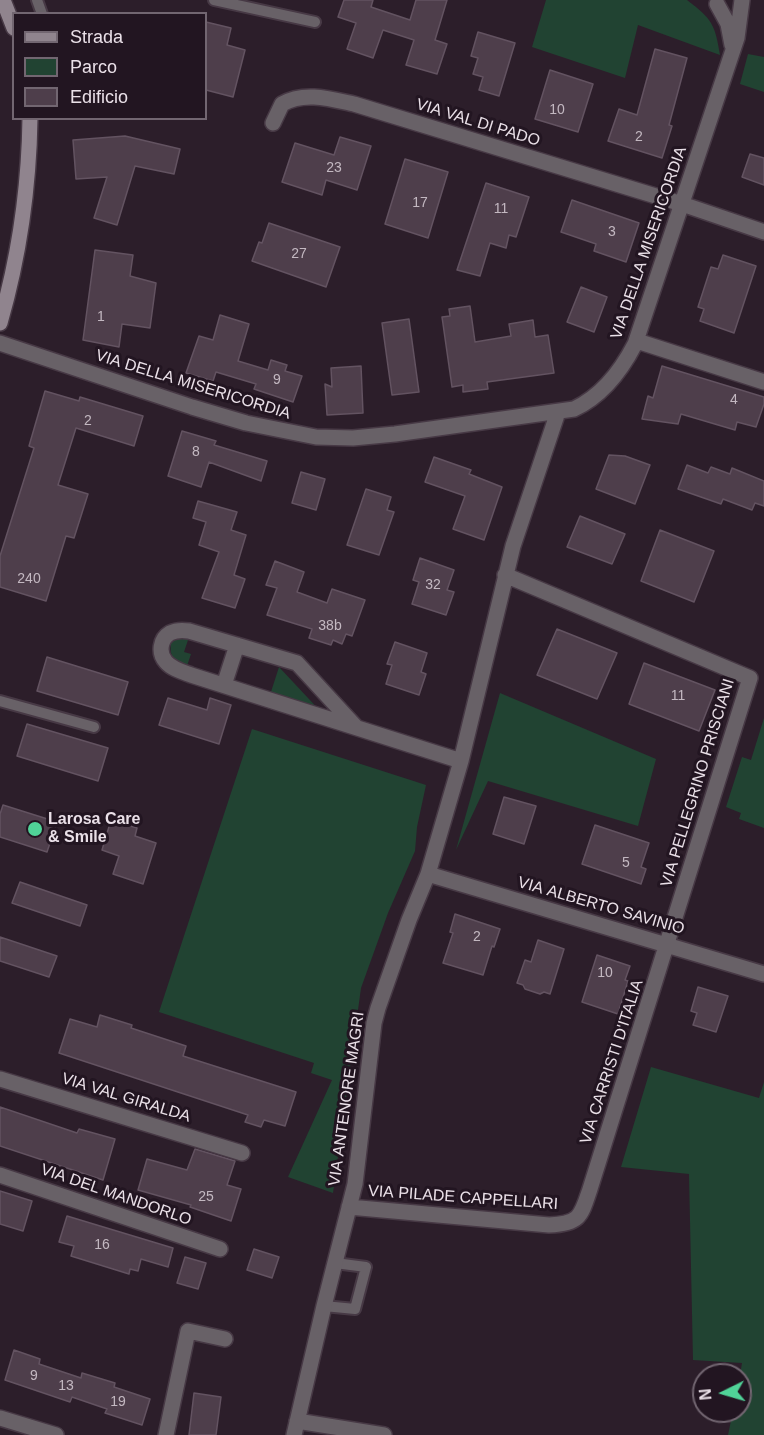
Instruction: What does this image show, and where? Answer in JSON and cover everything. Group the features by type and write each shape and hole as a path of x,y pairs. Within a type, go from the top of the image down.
{"main road":[{"path":"3,0 12,23"},
{"path":"0,323 6,276 23,212 32,120"}],"street":[{"name":"VIA DELLA MISERICORDIA","path":"713,2 725,4 737,0"},
{"name":"VIA DELLA MISERICORDIA","path":"0,344 203,411 277,431 316,437 343,438 395,434 574,409 596,396 625,362 637,341 732,51 739,26 742,0"},
{"name":"VIA DELLA MISERICORDIA","path":"713,2 728,24 732,51"},
{"name":"VIA VAL DI PADO","path":"273,123 282,104 288,101 315,97 333,99 682,204"},
{"path":"682,204 764,232"},
{"path":"637,341 764,382"},
{"path":"428,874 461,761 505,575 519,526 558,412"},
{"name":"VIA PELLEGRINO PRISCIANI","path":"505,575 750,678 668,945"},
{"path":"356,728 297,663 189,631 179,630 169,634 162,642 161,654 167,663 191,675 224,685 356,728 461,761"},
{"path":"224,685 237,645"},
{"name":"VIA ALBERTO SAVINIO","path":"428,874 764,974"},
{"name":"VIA ANTENORE MAGRI","path":"295,1428 355,1185 378,1008 428,874"},
{"name":"VIA CARRISTI D'ITALIA","path":"590,1189 668,945"},
{"name":"VIA VAL GIRALDA","path":"0,1078 242,1153"},
{"name":"VIA DEL MANDORLO","path":"0,1175 220,1249"},
{"name":"VIA PILADE CAPPELLARI","path":"349,1208 561,1225 577,1219 582,1212 590,1189"},
{"path":"166,1435 188,1331 225,1339"},
{"path":"0,1418 56,1435"},
{"path":"295,1428 384,1435"}],"lane":[{"path":"214,0 315,22"},
{"path":"0,700 94,727"},
{"path":"324,1306 355,1309 366,1267 335,1263"}],"green space":[{"path":"546,0 687,0 711,23 720,55 638,25 625,78 532,47"},
{"path":"748,54 764,57 764,92 740,84"},
{"path":"178,636 189,637 184,652 191,654 186,669 175,660 171,653 172,639"},
{"path":"279,667 323,714 269,698"},
{"path":"500,693 656,759 638,826 488,781 456,850"},
{"path":"764,718 764,828 739,819 741,813 726,807 742,757 751,760"},
{"path":"252,729 426,785 417,827 415,851 388,913 361,988 333,1193 288,1177 332,1080 311,1073 314,1063 159,1012"},
{"path":"651,1067 759,1098 764,1082 764,1435 728,1435 730,1423 752,1423 752,1363 693,1360 689,1174 621,1167"}],"building":[{"path":"344,0 373,0 371,7 410,20 416,0 447,0 435,40 447,44 437,74 406,65 414,40 383,30 373,58 347,49 356,23 338,17"},
{"path":"207,22 231,28 227,45 245,50 233,97 207,90"},
{"path":"478,32 515,43 499,96 479,90 483,77 473,74 478,58 471,56"},
{"path":"655,49 687,58 669,125 672,126 662,158 608,141 619,109 637,115"},
{"path":"550,70 593,84 578,132 535,119"},
{"path":"125,136 180,149 174,174 135,166 117,225 94,218 107,177 76,179 73,140"},
{"path":"340,137 371,146 357,190 326,180 322,195 282,182 295,143 334,155"},
{"path":"750,154 764,158 764,185 742,177"},
{"path":"405,159 448,172 428,238 385,224"},
{"path":"486,183 529,197 516,237 509,235 506,248 490,243 480,276 457,270"},
{"path":"572,200 639,223 626,262 594,251 596,244 561,232"},
{"path":"269,223 340,247 326,287 252,261"},
{"path":"95,250 133,255 130,276 156,283 150,328 122,324 119,347 83,340"},
{"path":"723,255 756,266 734,333 700,321 704,309 698,307 711,267 718,269"},
{"path":"581,287 607,297 594,332 567,322"},
{"path":"470,306 475,342 511,336 509,324 533,320 535,337 548,335 554,373 487,382 488,389 463,392 463,385 452,387 442,317 450,316 449,309"},
{"path":"220,315 249,324 238,361 268,370 271,360 287,365 285,371 302,376 293,402 254,389 256,384 216,372 213,381 186,373 199,336 213,340"},
{"path":"409,319 419,392 392,395 382,323"},
{"path":"361,366 363,413 327,415 325,384 332,387 331,368"},
{"path":"662,366 764,397 764,404 756,427 737,422 735,430 681,414 678,424 642,419 648,396 653,398"},
{"path":"45,391 79,401 80,397 143,416 134,446 76,428 58,485 88,494 74,538 66,536 46,601 0,587 0,556 34,448 29,446"},
{"path":"182,431 216,441 214,445 267,461 261,481 209,462 201,487 168,476"},
{"path":"609,455 625,456 650,465 635,504 596,489"},
{"path":"434,457 471,470 469,474 502,487 484,540 453,529 465,496 425,482"},
{"path":"687,465 708,473 711,467 730,474 732,468 764,481 764,506 755,503 752,510 723,499 721,504 678,489"},
{"path":"301,472 325,479 316,510 292,503"},
{"path":"366,489 391,497 387,510 394,512 379,555 347,545"},
{"path":"198,501 237,512 231,530 246,535 234,575 245,579 235,608 202,598 219,552 199,545 206,522 193,518"},
{"path":"580,516 625,534 612,564 567,547"},
{"path":"660,530 714,551 694,602 641,581"},
{"path":"420,558 454,570 447,590 454,592 446,615 412,604 419,582 413,580"},
{"path":"275,561 304,572 297,592 327,603 332,589 365,600 352,636 346,634 342,644 333,640 331,645 309,638 312,629 267,615 277,588 266,585"},
{"path":"557,629 617,653 597,699 537,675"},
{"path":"395,642 427,653 421,672 426,674 419,695 386,684 392,665 387,664"},
{"path":"47,657 128,682 118,715 37,691"},
{"path":"644,663 715,690 699,731 629,704"},
{"path":"168,698 207,710 210,698 231,705 219,744 159,725"},
{"path":"27,724 108,748 98,781 17,756"},
{"path":"504,797 536,806 524,844 493,834"},
{"path":"3,805 57,822 47,852 0,837 0,814"},
{"path":"111,820 137,828 135,836 156,843 143,884 113,874 119,856 102,850"},
{"path":"595,825 649,843 641,867 646,869 641,884 582,864"},
{"path":"20,882 87,905 80,926 12,903"},
{"path":"455,914 500,929 483,975 443,963 453,933 450,932"},
{"path":"0,937 57,956 49,977 0,961"},
{"path":"538,940 564,949 550,994 544,992 540,994 525,989 523,985 517,983 525,960 531,962"},
{"path":"597,955 630,966 618,1014 582,1002"},
{"path":"698,987 728,996 716,1032 693,1025 697,1013 691,1011"},
{"path":"100,1015 186,1046 183,1056 296,1092 285,1126 264,1120 261,1127 245,1122 248,1115 59,1053 70,1019 97,1027"},
{"path":"0,1107 77,1133 79,1129 115,1139 103,1180 0,1146"},
{"path":"195,1149 235,1161 227,1185 241,1189 231,1221 190,1207 191,1205 138,1190 147,1159 187,1170"},
{"path":"0,1191 32,1201 23,1231 0,1224"},
{"path":"67,1216 173,1248 168,1267 141,1259 138,1271 130,1269 129,1274 71,1256 74,1246 59,1242"},
{"path":"254,1249 279,1257 272,1278 247,1270"},
{"path":"185,1257 206,1263 198,1289 177,1283"},
{"path":"14,1350 40,1359 39,1364 81,1378 82,1373 115,1383 114,1387 150,1399 142,1425 105,1413 107,1409 72,1397 70,1402 5,1380"},
{"path":"194,1393 221,1397 216,1435 189,1435"}],"place":[{"name":"Larosa Care & Smile","path":"35,829"}]}
